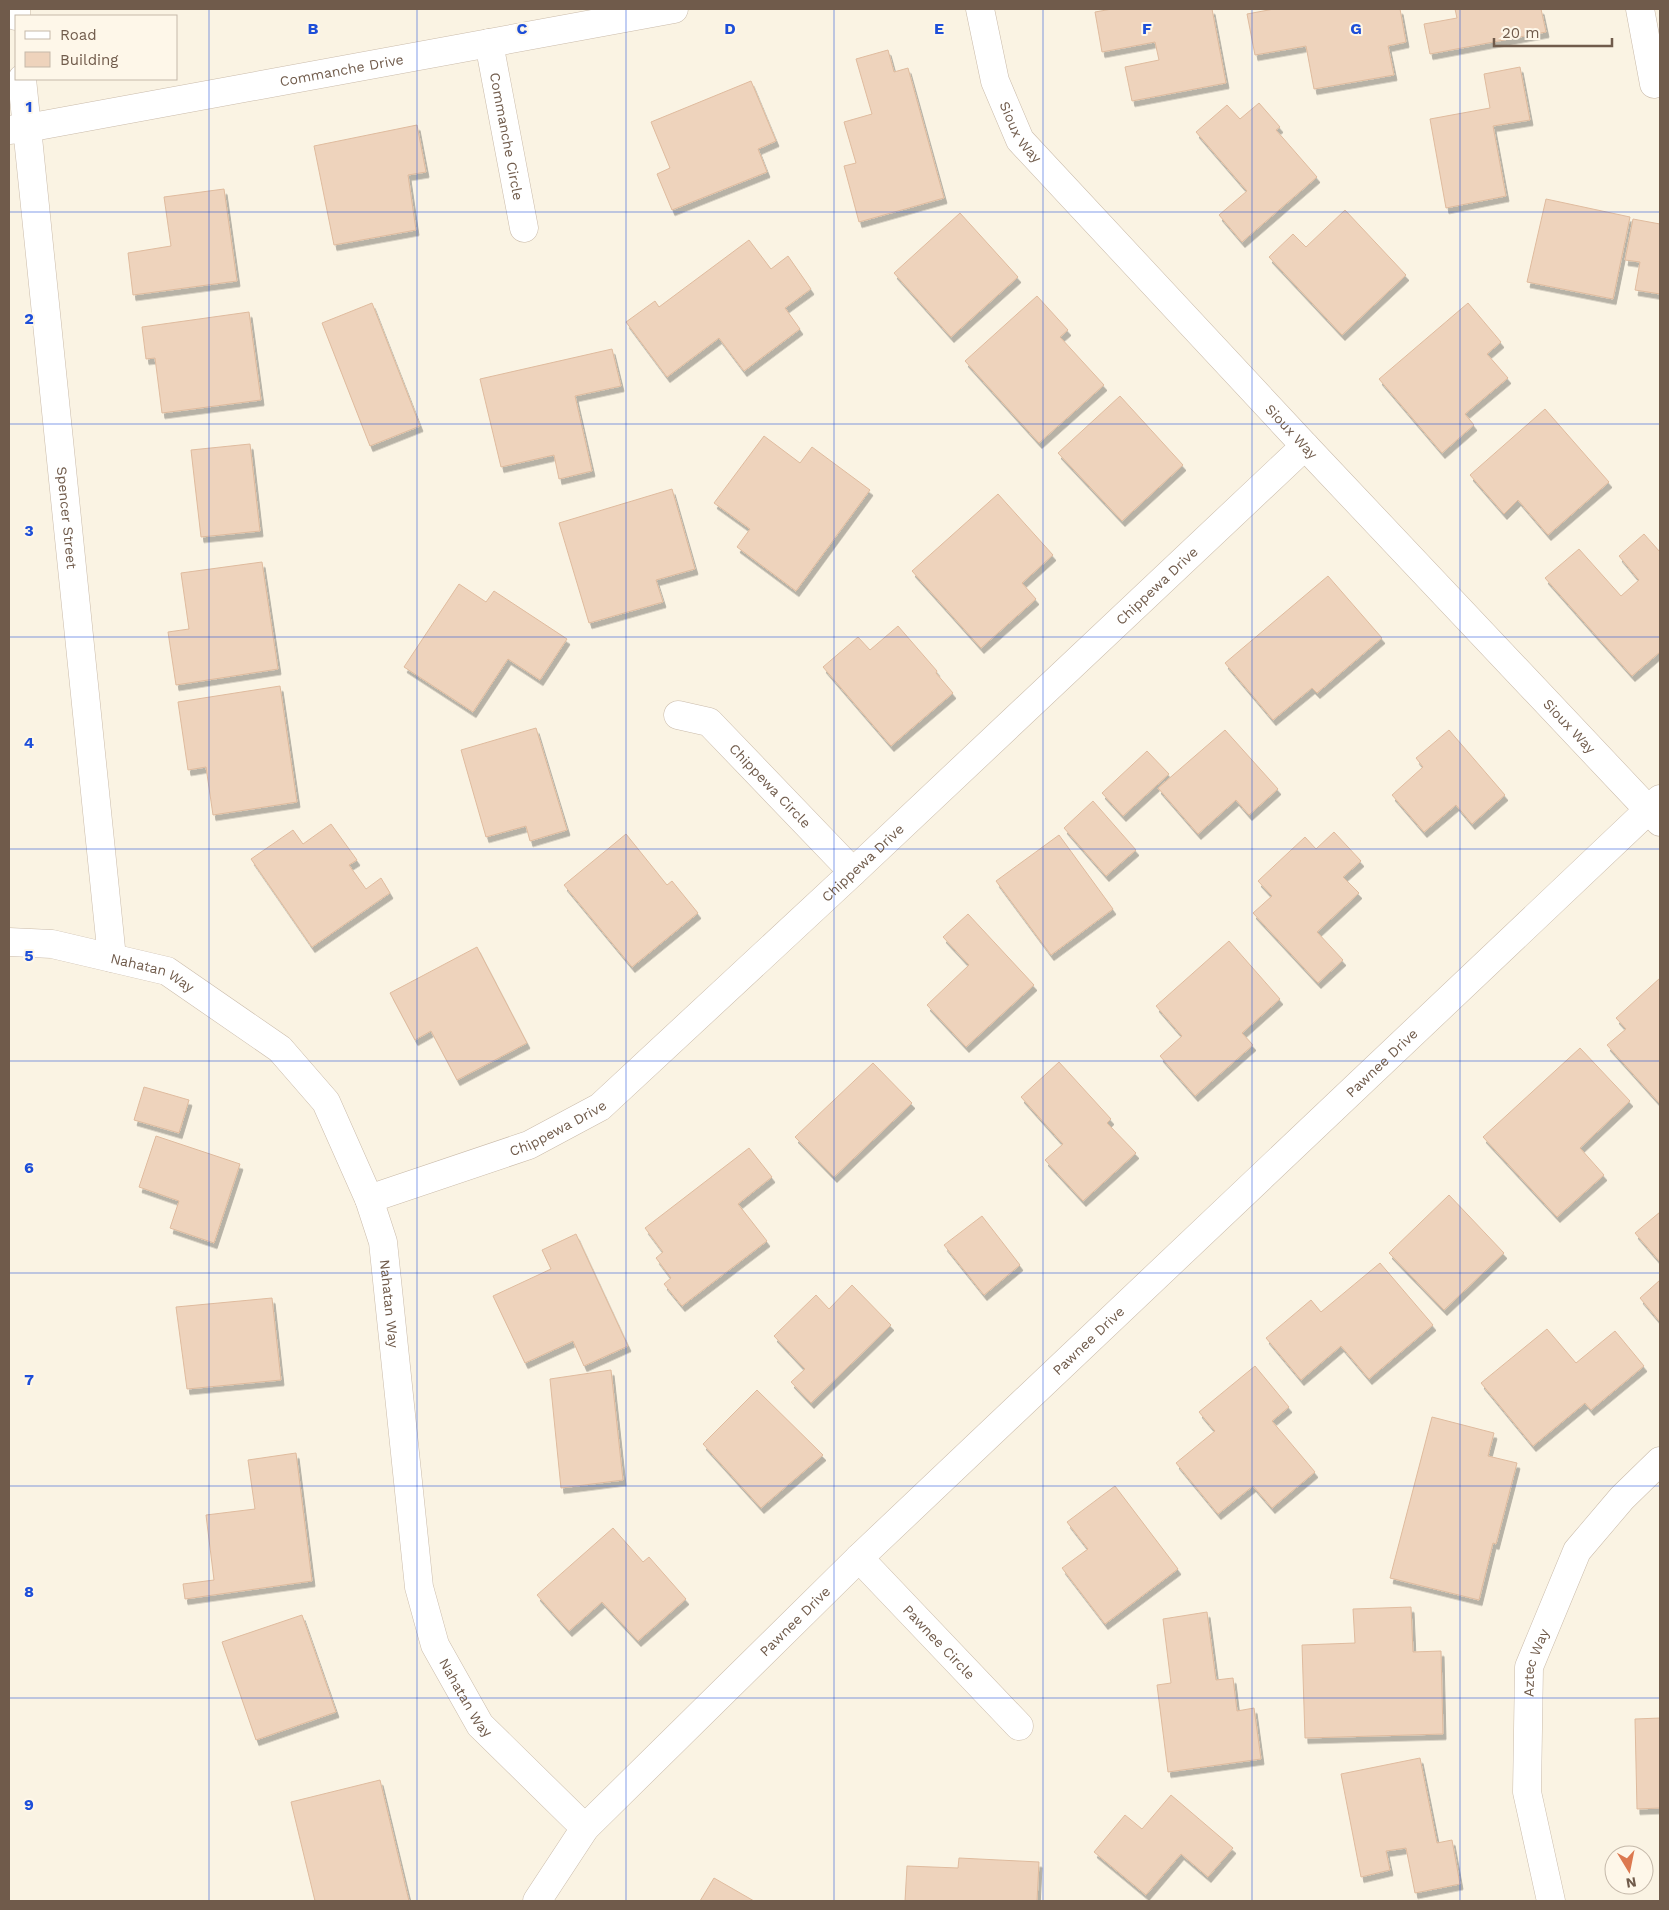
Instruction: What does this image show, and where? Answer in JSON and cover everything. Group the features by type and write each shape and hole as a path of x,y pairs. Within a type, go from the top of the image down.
{"street":[{"name":"Commanche Drive","path":"18,129 674,9"},
{"name":"Sioux Way","path":"980,9 995,81 1020,140 1305,446 1656,810"},
{"path":"1640,9 1654,84"},
{"name":"Commanche Circle","path":"489,43 524,228"},
{"name":"Spencer Street","path":"22,80 18,129 112,958"},
{"name":"Chippewa Drive","path":"368,1199 529,1145 600,1108 1305,446"},
{"name":"Chippewa Circle","path":"678,715 709,722 853,872"},
{"name":"Pawnee Drive","path":"537,1901 585,1828 859,1558 1656,810"},
{"name":"Nahatan Way","path":"9,942 52,944 166,970 280,1049 326,1102 368,1199 383,1242 419,1587 435,1644 480,1725 585,1828"},
{"name":"Aztec Way","path":"1551,1901 1527,1792 1529,1667 1577,1551 1622,1498 1660,1461"},
{"name":"Pawnee Circle","path":"859,1558 1019,1726"}],"building":[{"path":"1112,9 1212,9 1226,83 1132,101 1125,67 1159,60 1155,42 1102,52 1095,12"},
{"path":"1274,9 1400,9 1406,42 1388,46 1394,75 1314,89 1306,46 1255,55 1247,14"},
{"path":"1455,9 1541,9 1546,32 1430,54 1424,24 1457,18"},
{"path":"888,50 894,72 908,68 944,198 859,222 844,166 856,163 844,122 872,114 856,59"},
{"path":"1520,67 1530,120 1493,126 1506,196 1446,208 1430,119 1490,108 1484,74"},
{"path":"751,81 776,141 758,149 767,172 672,210 657,174 670,168 651,122"},
{"path":"1259,103 1280,127 1276,130 1317,177 1242,242 1219,215 1247,191 1196,132 1227,105 1240,119"},
{"path":"417,125 426,172 408,175 416,230 334,245 314,146"},
{"path":"224,189 237,281 133,295 128,253 171,246 164,197"},
{"path":"1546,199 1630,217 1613,299 1527,282"},
{"path":"1345,210 1406,275 1342,335 1269,257 1293,234 1306,247"},
{"path":"960,213 1018,277 951,337 894,273"},
{"path":"1633,219 1660,224 1660,294 1635,290 1640,262 1625,260"},
{"path":"749,240 771,269 788,256 811,289 785,308 800,329 744,371 719,338 667,377 626,322 655,301 659,307"},
{"path":"1037,296 1068,330 1060,337 1104,385 1039,443 965,361"},
{"path":"372,303 420,426 370,446 322,323"},
{"path":"1468,303 1501,342 1487,354 1508,378 1465,414 1474,425 1442,453 1379,379"},
{"path":"249,312 261,400 162,413 155,358 146,359 142,327"},
{"path":"612,349 621,386 575,396 592,471 559,479 554,455 501,467 480,379"},
{"path":"1120,396 1183,465 1122,521 1058,453"},
{"path":"1545,409 1609,482 1548,535 1518,500 1504,514 1470,475"},
{"path":"764,436 800,463 812,447 870,490 796,591 737,547 750,529 714,503"},
{"path":"250,444 260,531 201,537 191,450"},
{"path":"672,489 695,569 656,580 663,602 589,623 559,523"},
{"path":"998,494 1053,555 1022,583 1036,599 981,648 912,571"},
{"path":"1644,534 1660,552 1660,652 1632,676 1545,578 1579,549 1621,596 1639,580 1619,556"},
{"path":"262,562 278,669 176,685 168,632 189,629 181,573"},
{"path":"1328,576 1382,638 1317,693 1312,688 1273,720 1225,663"},
{"path":"459,584 486,602 494,591 567,639 540,680 508,659 473,712 404,667"},
{"path":"898,626 937,671 936,673 953,693 891,746 823,667 858,637 870,650"},
{"path":"280,686 297,802 213,815 206,767 188,770 178,702"},
{"path":"536,728 567,830 530,841 526,826 486,837 461,750"},
{"path":"1225,730 1278,789 1249,815 1236,800 1198,834 1158,788"},
{"path":"1449,730 1505,795 1472,824 1456,805 1424,832 1392,795 1423,767 1416,758"},
{"path":"1147,751 1169,774 1123,816 1102,793"},
{"path":"1093,801 1136,850 1106,876 1064,828"},
{"path":"331,824 357,860 349,865 366,889 381,878 390,893 312,947 251,859 293,830 303,844"},
{"path":"1334,832 1361,861 1343,877 1359,893 1317,932 1343,960 1318,983 1253,913 1272,896 1258,881 1305,837 1316,849"},
{"path":"626,834 667,885 672,881 698,913 632,967 564,885"},
{"path":"1059,835 1113,909 1051,955 996,881"},
{"path":"968,914 1034,985 966,1047 927,1005 969,965 943,937"},
{"path":"1229,941 1280,999 1242,1033 1253,1045 1195,1096 1160,1056 1182,1036 1156,1006"},
{"path":"477,947 527,1043 457,1080 431,1031 415,1040 390,993"},
{"path":"1660,978 1660,1104 1607,1045 1626,1029 1616,1018"},
{"path":"1580,1048 1630,1101 1580,1148 1604,1175 1557,1217 1483,1137"},
{"path":"1059,1062 1111,1119 1107,1123 1136,1153 1083,1201 1045,1160 1063,1144 1021,1097"},
{"path":"873,1063 912,1103 834,1177 795,1137"},
{"path":"144,1087 189,1100 179,1133 134,1120"},
{"path":"156,1136 240,1164 214,1243 170,1228 179,1201 139,1187"},
{"path":"749,1148 772,1177 738,1204 767,1241 682,1306 664,1284 671,1278 656,1258 663,1252 645,1228"},
{"path":"1449,1195 1504,1253 1444,1310 1389,1253"},
{"path":"1660,1212 1660,1262 1635,1233"},
{"path":"982,1216 1020,1265 984,1295 944,1245"},
{"path":"576,1234 628,1346 584,1366 573,1341 525,1363 493,1296 551,1269 542,1250"},
{"path":"1380,1263 1433,1325 1369,1379 1341,1346 1301,1380 1266,1338 1311,1300 1321,1312"},
{"path":"1660,1280 1660,1322 1640,1298"},
{"path":"852,1285 891,1325 811,1403 791,1382 805,1369 774,1336 816,1295 829,1309"},
{"path":"272,1298 281,1380 187,1389 176,1307"},
{"path":"1547,1329 1576,1363 1615,1331 1644,1366 1591,1410 1585,1403 1533,1446 1481,1383"},
{"path":"1255,1366 1289,1407 1272,1421 1315,1472 1272,1508 1253,1486 1218,1514 1176,1463 1215,1431 1199,1412"},
{"path":"611,1370 623,1480 561,1488 550,1379"},
{"path":"757,1390 823,1455 761,1508 703,1444"},
{"path":"1432,1417 1494,1433 1488,1456 1517,1463 1496,1544 1493,1543 1479,1600 1390,1578"},
{"path":"296,1453 312,1581 185,1599 183,1584 214,1580 206,1515 255,1509 248,1460"},
{"path":"1115,1486 1178,1569 1105,1624 1062,1568 1088,1549 1067,1522"},
{"path":"613,1528 643,1562 649,1557 686,1599 638,1641 602,1602 569,1631 537,1595"},
{"path":"1411,1607 1413,1652 1441,1651 1443,1734 1305,1738 1302,1645 1355,1643 1353,1609"},
{"path":"1207,1612 1216,1680 1233,1678 1237,1711 1254,1708 1261,1759 1168,1772 1157,1685 1171,1683 1163,1619"},
{"path":"302,1615 336,1712 256,1740 222,1642"},
{"path":"1660,1718 1660,1808 1637,1809 1635,1719"},
{"path":"1420,1758 1437,1843 1452,1840 1460,1884 1415,1893 1406,1848 1386,1851 1390,1870 1361,1877 1341,1774"},
{"path":"380,1780 409,1901 315,1901 291,1802"},
{"path":"1171,1795 1233,1848 1208,1877 1181,1854 1146,1895 1094,1852 1125,1815 1142,1829"},
{"path":"959,1858 1039,1862 1037,1901 905,1901 907,1866 958,1868"},
{"path":"714,1878 754,1901 700,1901"}]}
